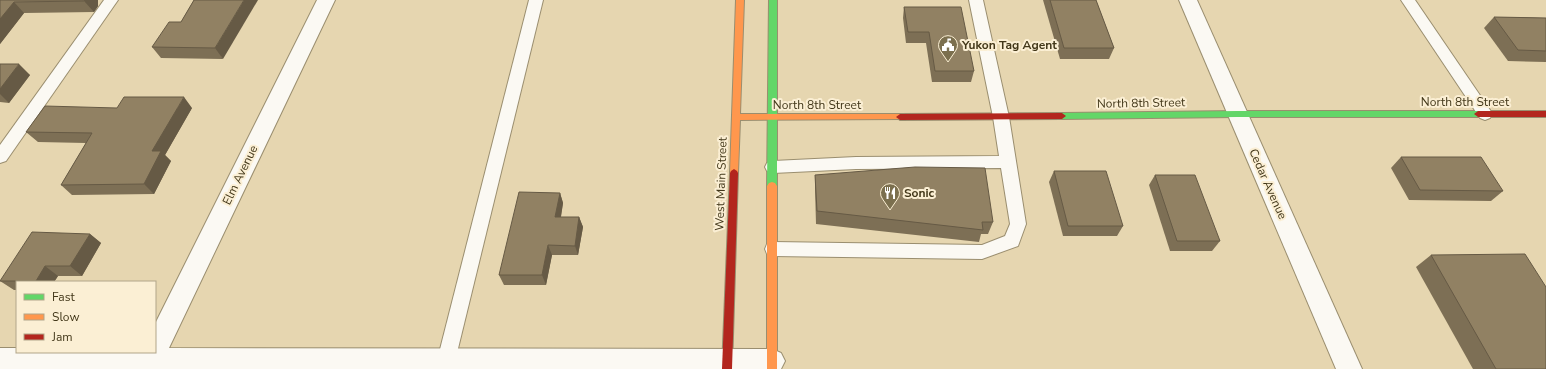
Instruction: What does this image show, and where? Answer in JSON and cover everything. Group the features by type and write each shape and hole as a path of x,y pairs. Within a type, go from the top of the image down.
{"main road":[{"name":"West Main Street","path":"727,365 740,0"},
{"path":"772,365 773,0"},
{"name":"North 8th Street","path":"736,117 1546,114"}],"street":[{"name":"Elm Avenue","path":"156,348 326,0"},
{"name":"Cedar Avenue","path":"1188,0 1349,369"},
{"path":"0,360 151,358 445,365 772,365"}],"lane":[{"path":"0,157 111,0"},
{"path":"445,365 536,0"},
{"path":"773,249 982,252 1012,241 1018,224 1001,117 976,0"},
{"path":"1408,0 1485,114"},
{"path":"773,167 856,163 1008,162"}],"building":[{"path":"0,0 85,0 14,2 0,19"},
{"path":"194,0 244,0 215,48 152,47 169,22 181,22"},
{"path":"1050,0 1096,0 1114,48 1064,48"},
{"name":"Yukon Tag Agent","path":"904,7 961,7 974,71 935,71 929,32 908,32"},
{"path":"1494,17 1546,18 1546,51 1518,50"},
{"path":"0,64 19,64 0,89"},
{"path":"124,97 184,97 152,151 161,151 144,184 61,185 92,133 26,132 45,106 117,108"},
{"path":"1401,157 1481,157 1503,191 1420,190"},
{"path":"915,167 985,168 993,222 982,222 983,230 817,211 815,175"},
{"path":"1054,171 1106,171 1123,226 1068,226"},
{"path":"1155,175 1195,175 1220,241 1177,241"},
{"path":"519,192 560,193 555,217 579,217 575,246 548,245 542,275 499,275"},
{"path":"32,232 90,234 70,266 45,266 36,281 0,281"},
{"path":"1525,254 1546,287 1546,369 1496,369 1431,255"}],"traffic: fast":[{"path":"772,186 773,0"},
{"path":"1062,116 1478,114"}],"traffic: slow":[{"path":"734,173 740,0"},
{"path":"736,117 900,117"},
{"path":"772,186 772,369"}],"traffic: jam":[{"path":"1478,114 1546,114"},
{"path":"900,117 1062,116"},
{"path":"727,369 734,173"}],"place":[{"name":"Yukon Tag Agent","path":"948,62"},
{"name":"Sonic","path":"890,210"}]}
